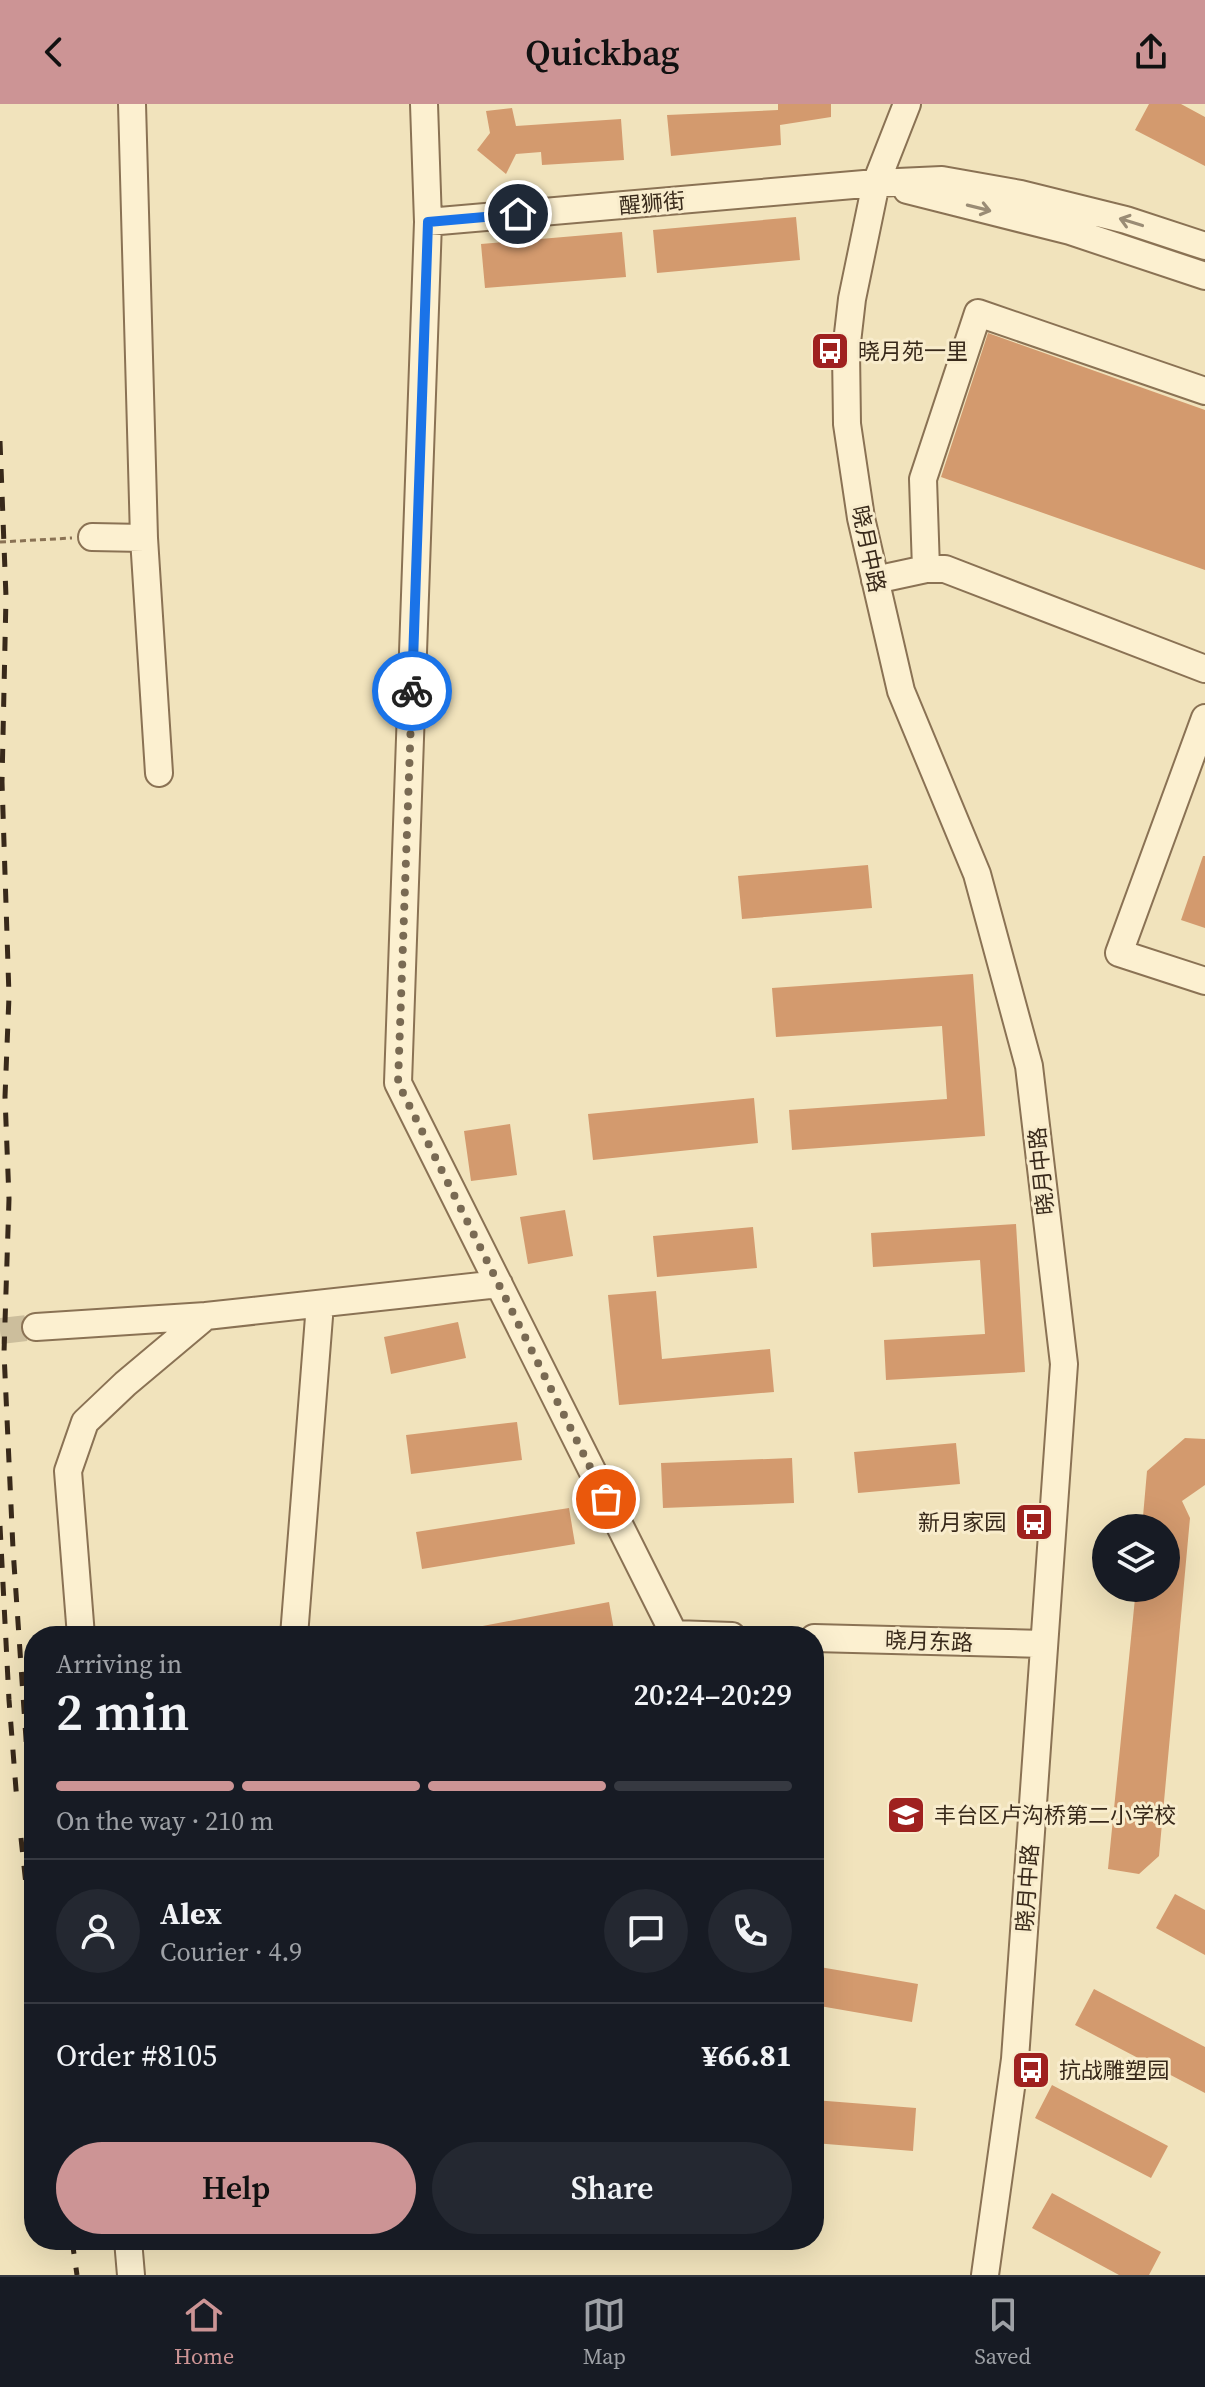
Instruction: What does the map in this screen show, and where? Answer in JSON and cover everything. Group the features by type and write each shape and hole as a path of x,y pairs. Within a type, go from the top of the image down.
{"street":[{"path":"132,104 144,538 159,773"},
{"path":"424,104 428,222 398,1083 670,1626"},
{"name":"晓月中路","path":"907,104 876,183 852,299 846,351 847,424 861,518 901,691 977,874 1029,1066 1064,1364 1015,2059 987,2273"},
{"name":"醒狮街","path":"428,222 942,180 1114,216 1205,246"},
{"name":"醒狮街","path":"876,183 1070,231 1205,276"},
{"path":"926,569 923,479 978,313 1205,391"},
{"path":"92,537 144,538"},
{"path":"875,580 926,569 945,569 1205,669"},
{"path":"1205,718 1119,953 1205,981"},
{"path":"36,1327 206,1316 499,1284"},
{"path":"295,1626 320,1304"},
{"path":"80,1626 68,1471 85,1422 206,1316"},
{"name":"晓月东路","path":"824,1638 1044,1644"},
{"path":"129,2250 131,2275"}],"path":[{"path":"0,542 92,537"}],"building":[{"path":"778,104 831,104 831,117 780,125 781,145 671,156 667,115 778,110"},
{"path":"1149,104 1181,104 1205,117 1205,166 1135,130"},
{"path":"512,108 516,126 621,119 624,160 542,165 541,152 516,154 506,174 477,150 490,133 486,111"},
{"path":"796,217 800,260 657,273 653,230"},
{"path":"622,232 626,277 485,288 481,244"},
{"path":"988,333 1205,410 1205,570 941,477"},
{"path":"1205,856 1205,928 1181,920"},
{"path":"868,865 872,908 742,919 738,876"},
{"path":"973,974 985,1136 792,1150 789,1110 947,1099 942,1026 776,1037 772,988"},
{"path":"754,1098 758,1143 593,1160 588,1114"},
{"path":"510,1124 517,1175 471,1181 464,1131"},
{"path":"565,1210 573,1256 528,1264 520,1217"},
{"path":"1016,1224 1025,1372 886,1380 884,1340 985,1334 980,1260 873,1267 871,1233"},
{"path":"753,1227 757,1268 657,1277 653,1236"},
{"path":"656,1291 662,1359 770,1349 774,1392 619,1405 608,1295"},
{"path":"458,1322 466,1358 391,1374 384,1337"},
{"path":"517,1422 522,1460 411,1474 406,1435"},
{"path":"1185,1438 1205,1439 1205,1485 1182,1501 1190,1518 1159,1856 1139,1874 1108,1869 1135,1602 1180,1602 1180,1514 1143,1514 1147,1471"},
{"path":"956,1443 960,1484 858,1493 854,1452"},
{"path":"792,1458 794,1503 663,1508 661,1463"},
{"path":"569,1508 575,1544 422,1569 416,1532"},
{"path":"609,1602 613,1626 483,1626"},
{"path":"1175,1894 1205,1910 1205,1955 1156,1928"},
{"path":"824,1968 918,1984 912,2022 824,2007"},
{"path":"1094,1989 1205,2047 1205,2093 1075,2025"},
{"path":"1052,2085 1168,2146 1151,2178 1035,2118"},
{"path":"824,2101 916,2108 913,2151 824,2144"},
{"path":"1052,2193 1161,2252 1149,2275 1119,2275 1032,2228"}],"tunnel":[{"path":"0,1331 36,1327"}],"railway":[{"path":"0,441 6,597 2,782 9,996 5,1097 9,1199 4,1353 24,1710"},
{"path":"0,1526 17,1802"},
{"path":"21,1838 24,1866"},
{"path":"73,2250 77,2275"}],"way so far":[{"path":"412,691 398,1083 606,1499"}],"place":[{"name":"晓月苑一里","path":"830,351"},
{"name":"新月家园","path":"1034,1522"},
{"name":"丰台区卢沟桥第二小学校","path":"906,1815"},
{"name":"抗战雕塑园","path":"1031,2070"}],"route":[{"path":"412,691 428,222 518,214"}]}
